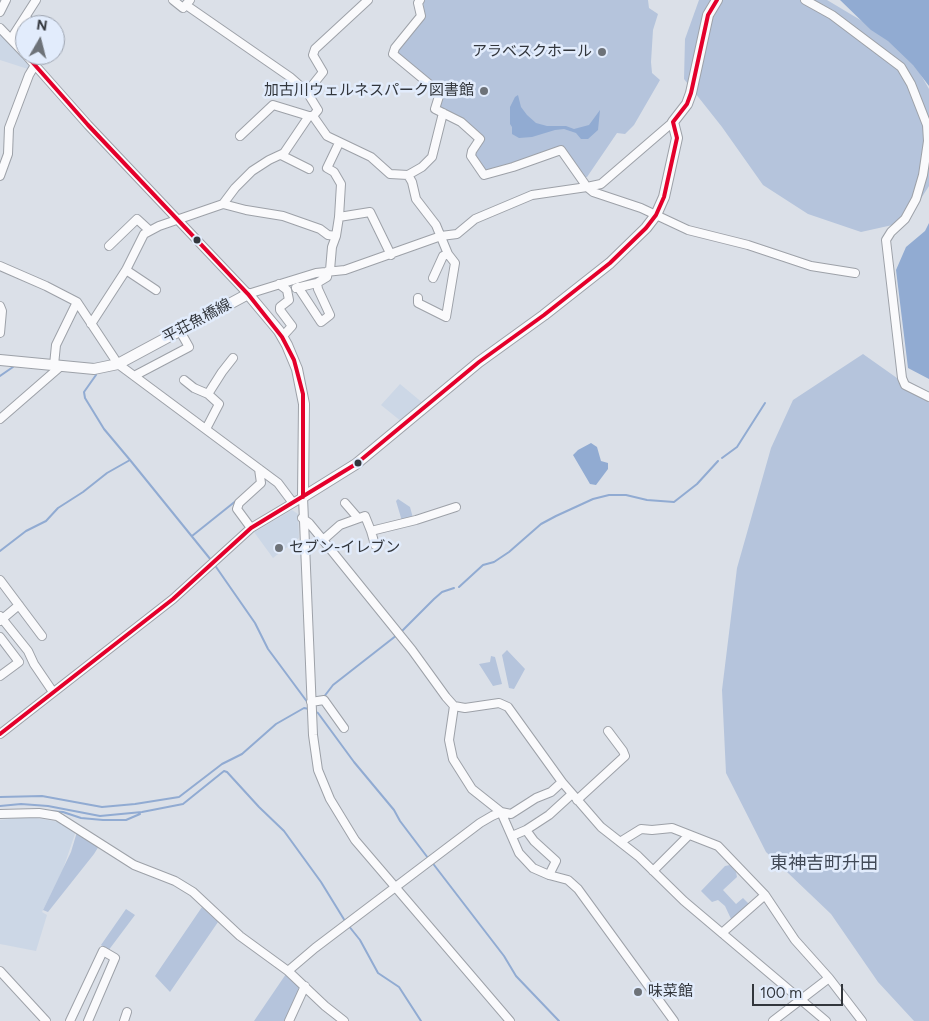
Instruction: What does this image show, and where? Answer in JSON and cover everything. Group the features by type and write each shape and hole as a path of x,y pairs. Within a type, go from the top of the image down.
{"main road":[{"path":"302,497 356,464 479,362 559,304 622,253 646,228 656,215 664,197 677,138 673,122 687,104 691,94 708,15 717,0"},
{"name":"平荘魚橋線","path":"0,360 94,369 118,364 248,294 282,337 294,360 303,394 302,497"}],"street":[{"path":"0,12 6,0"},
{"path":"27,15 36,0"},
{"path":"91,324 126,270 140,241 149,230 222,204 252,171 281,155 311,116 318,110 307,92 290,76 188,2 183,8 173,0"},
{"path":"307,92 322,72 313,55 315,49 368,0"},
{"path":"420,0 418,3 421,16 395,48 393,54 440,93 435,109 460,122 480,139 471,156 484,175 561,150 587,188 593,192 656,215 688,230 748,245 811,266 855,273"},
{"path":"806,0 832,15 901,67 911,84 927,125 928,141 918,193 905,219 890,232 886,240 902,378 905,384 929,397"},
{"path":"0,28 15,43"},
{"path":"11,39 15,33"},
{"path":"0,176 3,162 10,146 9,128 29,75 35,65 88,125 248,294 329,271 345,270 441,236 457,234 475,219 532,196 587,188 601,184 673,122"},
{"path":"240,136 273,105 311,116 327,136 371,157 390,174 408,175 422,167 432,157 443,114"},
{"path":"287,290 316,283 327,277 339,218 341,184 334,172 327,168 339,143"},
{"path":"281,155 309,169"},
{"path":"408,175 412,182 416,199 436,225 448,254 455,263 446,317 418,303 418,298"},
{"path":"222,204 283,216 336,236"},
{"path":"339,218 370,212 391,255"},
{"path":"109,246 137,220 149,230"},
{"path":"433,278 443,256 448,254"},
{"path":"0,266 77,302 118,364 278,483 293,503"},
{"path":"126,270 156,290"},
{"path":"298,288 321,322 330,315 316,283"},
{"path":"279,284 287,290 289,300 280,307 280,310 292,326 282,337"},
{"path":"0,419 58,366 56,345 77,302"},
{"path":"0,306 2,311 0,334"},
{"path":"134,376 189,346 180,330"},
{"path":"208,394 233,358"},
{"path":"184,380 208,394 219,404 206,429"},
{"path":"252,528 237,509 239,503 261,483 259,469"},
{"path":"0,734 173,599 252,528 302,497"},
{"path":"302,497 314,705 313,735 318,770 330,799 355,840 510,1021"},
{"path":"345,503 358,518"},
{"path":"371,531 452,511"},
{"path":"323,540 340,525 365,516 375,544"},
{"path":"302,518 309,523 323,540 454,706 464,708 499,703 508,707 562,782 601,827 638,856 684,901 826,1021"},
{"path":"0,580 42,636"},
{"path":"19,605 1,619 28,651 34,664 53,692"},
{"path":"0,637 19,662 0,676"},
{"path":"314,705 324,700 344,728"},
{"path":"454,706 449,740 453,760 472,789 501,812 519,853 533,868 568,880 578,889 674,1021"},
{"path":"577,800 625,756 608,731"},
{"path":"288,971 480,823 501,812 512,814 536,798 551,792 562,782"},
{"path":"512,836 526,830 549,815 572,794"},
{"path":"0,814 57,816 134,865 175,881 193,892 240,936 288,971 344,1021"},
{"path":"620,842 641,829 672,828 718,846 765,895 795,940 829,978 862,1021"},
{"path":"526,830 534,841 556,861 549,875"},
{"path":"653,871 689,836"},
{"path":"722,932 765,895"},
{"path":"70,1021 103,951 115,958 88,1021"},
{"path":"0,971 46,1021"},
{"path":"773,1021 829,978"},
{"path":"89,982 102,988"},
{"path":"289,1021 305,986"},
{"path":"124,1021 128,1012"}],"shaded area":[{"path":"423,0 648,0 649,8 658,14 653,30 651,62 652,73 660,80 634,125 625,134 617,133 587,177 584,177 561,146 485,171 474,155 484,139 461,118 438,109 441,91 396,54 396,50 424,17"},
{"path":"699,0 827,0 904,46 929,89 929,186 906,222 861,232 808,214 763,185 722,127 684,79 685,39"},
{"path":"840,0 929,0 929,86 913,65 888,41 871,30"},
{"path":"0,34 15,49 15,65 0,60"},
{"path":"16,65 31,65 33,67 31,70"},
{"path":"518,95 521,107 527,115 536,123 547,126 566,126 574,129 589,125 600,110 598,130 588,139 581,139 576,133 564,129 532,137 519,138 512,134 510,124 510,107"},
{"path":"929,223 929,379 908,368 896,270 906,247 925,231"},
{"path":"863,354 904,383 929,396 929,1021 914,1021 878,982 831,914 766,852 726,773 722,690 737,568 771,448 793,400"},
{"path":"400,384 424,404 402,422 381,405"},
{"path":"591,443 597,447 601,461 608,463 608,469 596,485 590,484 573,455"},
{"path":"398,499 410,507 413,518 402,521 396,501"},
{"path":"292,510 298,514 299,538 273,558 254,532"},
{"path":"507,650 525,669 514,689 509,688 502,655"},
{"path":"491,656 495,657 502,684 493,686 479,664 490,662"},
{"path":"30,817 65,824 76,831 63,869 42,912 47,915 36,951 0,944 0,820"},
{"path":"77,832 99,846 48,912 43,910 71,852"},
{"path":"730,865 736,872 737,877 723,890 736,904 743,898 750,905 732,921 725,906 718,900 712,902 701,891 725,866"},
{"path":"202,907 218,922 170,992 155,976"},
{"path":"126,909 135,915 108,951 101,945"},
{"path":"286,974 298,984 299,990 286,1021 254,1021"}],"waterway":[{"path":"0,376 13,367"},
{"path":"0,551 26,531 46,521 58,508 83,492 107,473 130,460 104,429 85,398 84,392 96,375"},
{"path":"722,458 737,447 765,403"},
{"path":"130,460 211,560"},
{"path":"459,587 483,565 494,562 509,552 541,524 556,516 593,499 609,495 626,495 647,500 674,502 697,484 718,461"},
{"path":"192,536 237,500"},
{"path":"214,564 255,623 268,649 308,703"},
{"path":"401,632 442,592 454,588"},
{"path":"323,698 333,685 397,635"},
{"path":"0,797 42,796 102,807 179,797 222,764 242,754 276,724 304,708 309,709"},
{"path":"313,710 318,713 354,762 394,810 428,858"},
{"path":"0,806 21,804 48,806 100,816 142,812 183,804 224,771 284,831 321,882 345,921"},
{"path":"0,810 10,810"},
{"path":"47,811 63,812 81,818 103,820 126,820 140,814"},
{"path":"431,861 504,956 516,976 559,1021"},
{"path":"348,925 360,940 378,973 399,987 421,1021"}],"transit line":[{"path":"0,734 173,599 251,528 356,464 479,362 544,315 610,263 646,228 656,215 664,197 677,138 673,122 687,104 691,93 708,15 717,0"},
{"path":"35,65 88,125 248,294 282,337 294,360 303,394 303,497"}],"place":[{"name":"アラベスクホール","path":"602,52"},
{"name":"加古川ウェルネスパーク図書館","path":"484,91"},
{"name":"セブン-イレブン","path":"279,548"},
{"name":"味菜館","path":"638,992"}],"district":[{"name":"東神吉町升田","path":"824,864"}]}
